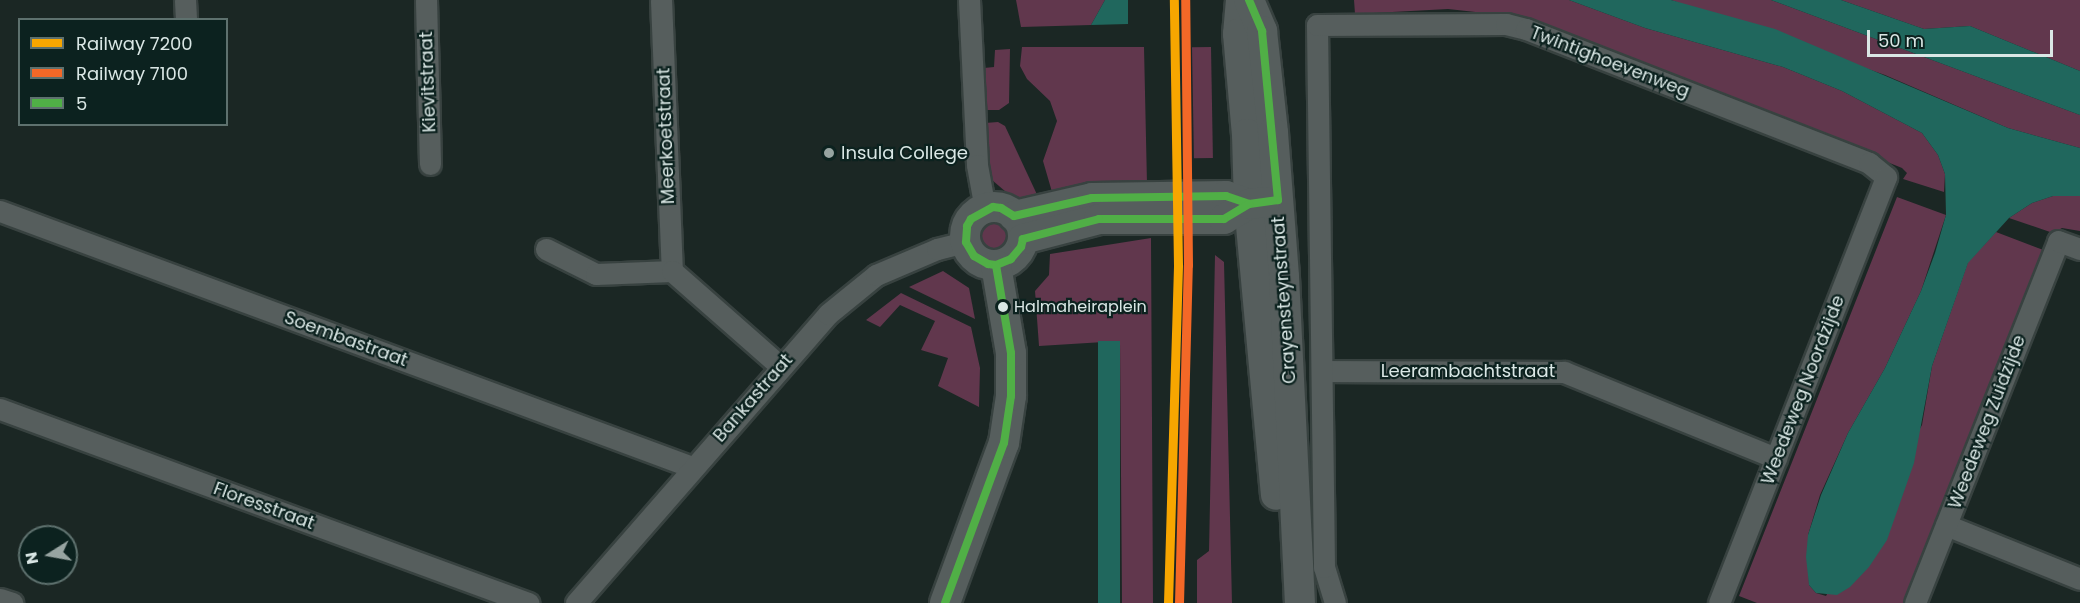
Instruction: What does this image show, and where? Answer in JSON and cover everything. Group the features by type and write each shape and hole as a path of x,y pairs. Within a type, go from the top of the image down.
{"main road":[{"name":"Crayensteynstraat","path":"1240,0 1238,34 1247,134 1284,277 1300,603"},
{"name":"Crayensteynstraat","path":"1249,0 1262,31 1263,202 1284,603"},
{"path":"1019,227 1092,198 1226,196 1263,202"},
{"path":"1001,208 1019,227 1021,247 1011,260 996,265 988,264 974,256 966,242 967,226 978,213 985,209 1001,208"},
{"path":"945,603 1004,443 1011,396 1011,353 996,265"}],"street":[{"path":"185,0 186,18"},
{"name":"Kievitstraat","path":"426,0 430,164"},
{"name":"Meerkoetstraat","path":"661,0 672,271"},
{"path":"969,0 977,165 985,209"},
{"name":"Twintighoevenweg","path":"1317,25 1515,25 1869,164 1886,177"},
{"name":"Crayensteynstraat","path":"1317,25 1324,567 1335,603"},
{"name":"Weedeweg Noordzijde","path":"1719,603 1886,177"},
{"name":"Soembastraat","path":"0,212 692,467"},
{"name":"Weedeweg Zuidzijde","path":"1915,603 2058,240 2080,249"},
{"name":"Bankastraat","path":"576,603 780,366 828,314 876,275 937,249 966,242"},
{"path":"546,249 596,274 672,271 780,366"},
{"name":"Leerambachtstraat","path":"1322,371 1564,372 1776,458"},
{"name":"Floresstraat","path":"0,409 528,603"},
{"path":"1947,525 2080,579"},
{"path":"0,599 12,603"}],"shaded area":[{"path":"1016,0 1105,0 1091,25 1021,27"},
{"path":"1105,0 1128,0 1128,24 1091,25"},
{"path":"1354,0 1569,0 1645,28 1783,67 1842,91 1922,133 1938,155 1945,174 1944,192 1903,179 1907,173 1902,168 1531,18 1448,9 1355,14"},
{"path":"1569,0 1671,0 1775,29 2008,128 2080,148 2080,196 2053,196 2032,203 2009,218 1968,263 1932,366 1914,463 1887,540 1869,567 1850,587 1837,595 1816,593 1809,585 1806,557 1808,535 1821,495 1848,433 1885,368 1921,291 1935,253 1946,215 1945,174 1938,155 1922,133 1842,91 1783,67 1645,28"},
{"path":"1671,0 1771,0 2080,115 2080,148 2008,128 1885,75"},
{"path":"1771,0 1841,0 1924,29 1970,26 2080,71 2080,115"},
{"path":"1841,0 2080,0 2080,71 1970,26 1924,29"},
{"path":"1022,47 1144,47 1147,184 1052,192 1043,161 1057,121 1050,101 1027,79 1020,66"},
{"path":"1192,47 1211,47 1213,158 1194,158"},
{"path":"1010,49 1009,103 999,110 986,110 984,68 994,67 995,50"},
{"path":"998,122 1005,126 1040,201 1024,199 1006,192 992,180 988,169 985,123"},
{"path":"2053,196 2080,196 2080,231 2062,228 2053,233 2009,218 2032,203"},
{"path":"1897,197 1946,215 1921,291 1885,368 1848,433 1820,495 1808,535 1809,585 1816,593 1826,596 1922,425 1932,366 1968,262 1996,232 2046,251 1907,603 1757,603 1739,596"},
{"path":"995,223 1005,227 1009,237 1005,247 995,251 985,247 981,237 985,227"},
{"path":"1151,238 1153,603 1122,603 1120,341 1039,346 1035,291 1049,275 1050,254"},
{"path":"1215,255 1224,262 1232,603 1197,603 1197,560 1209,551"},
{"path":"943,271 969,288 975,319 909,287"},
{"path":"901,293 971,327 980,368 979,407 938,386 948,358 921,350 935,321 900,305 880,327 866,320"},
{"path":"1098,341 1120,341 1120,603 1098,603"}],"rail line":[{"name":"7200","path":"1168,603 1178,265 1174,0"},
{"name":"7100","path":"1179,603 1188,265 1185,0"}],"transit line":[{"name":"5","path":"1249,0 1262,31 1278,200 1249,204"},
{"name":"5","path":"1226,196 1249,204 1224,219 1099,219 1023,239 1021,247 1011,259 996,265 988,264 974,256 966,242 967,226 971,219 993,207 1001,208 1014,216 1092,198 1226,196"},
{"name":"5","path":"945,603 1004,443 1011,396 1011,353 996,265"}],"place":[{"name":"Insula College","path":"829,153"},
{"name":"Halmaheiraplein","path":"1003,307"}]}
